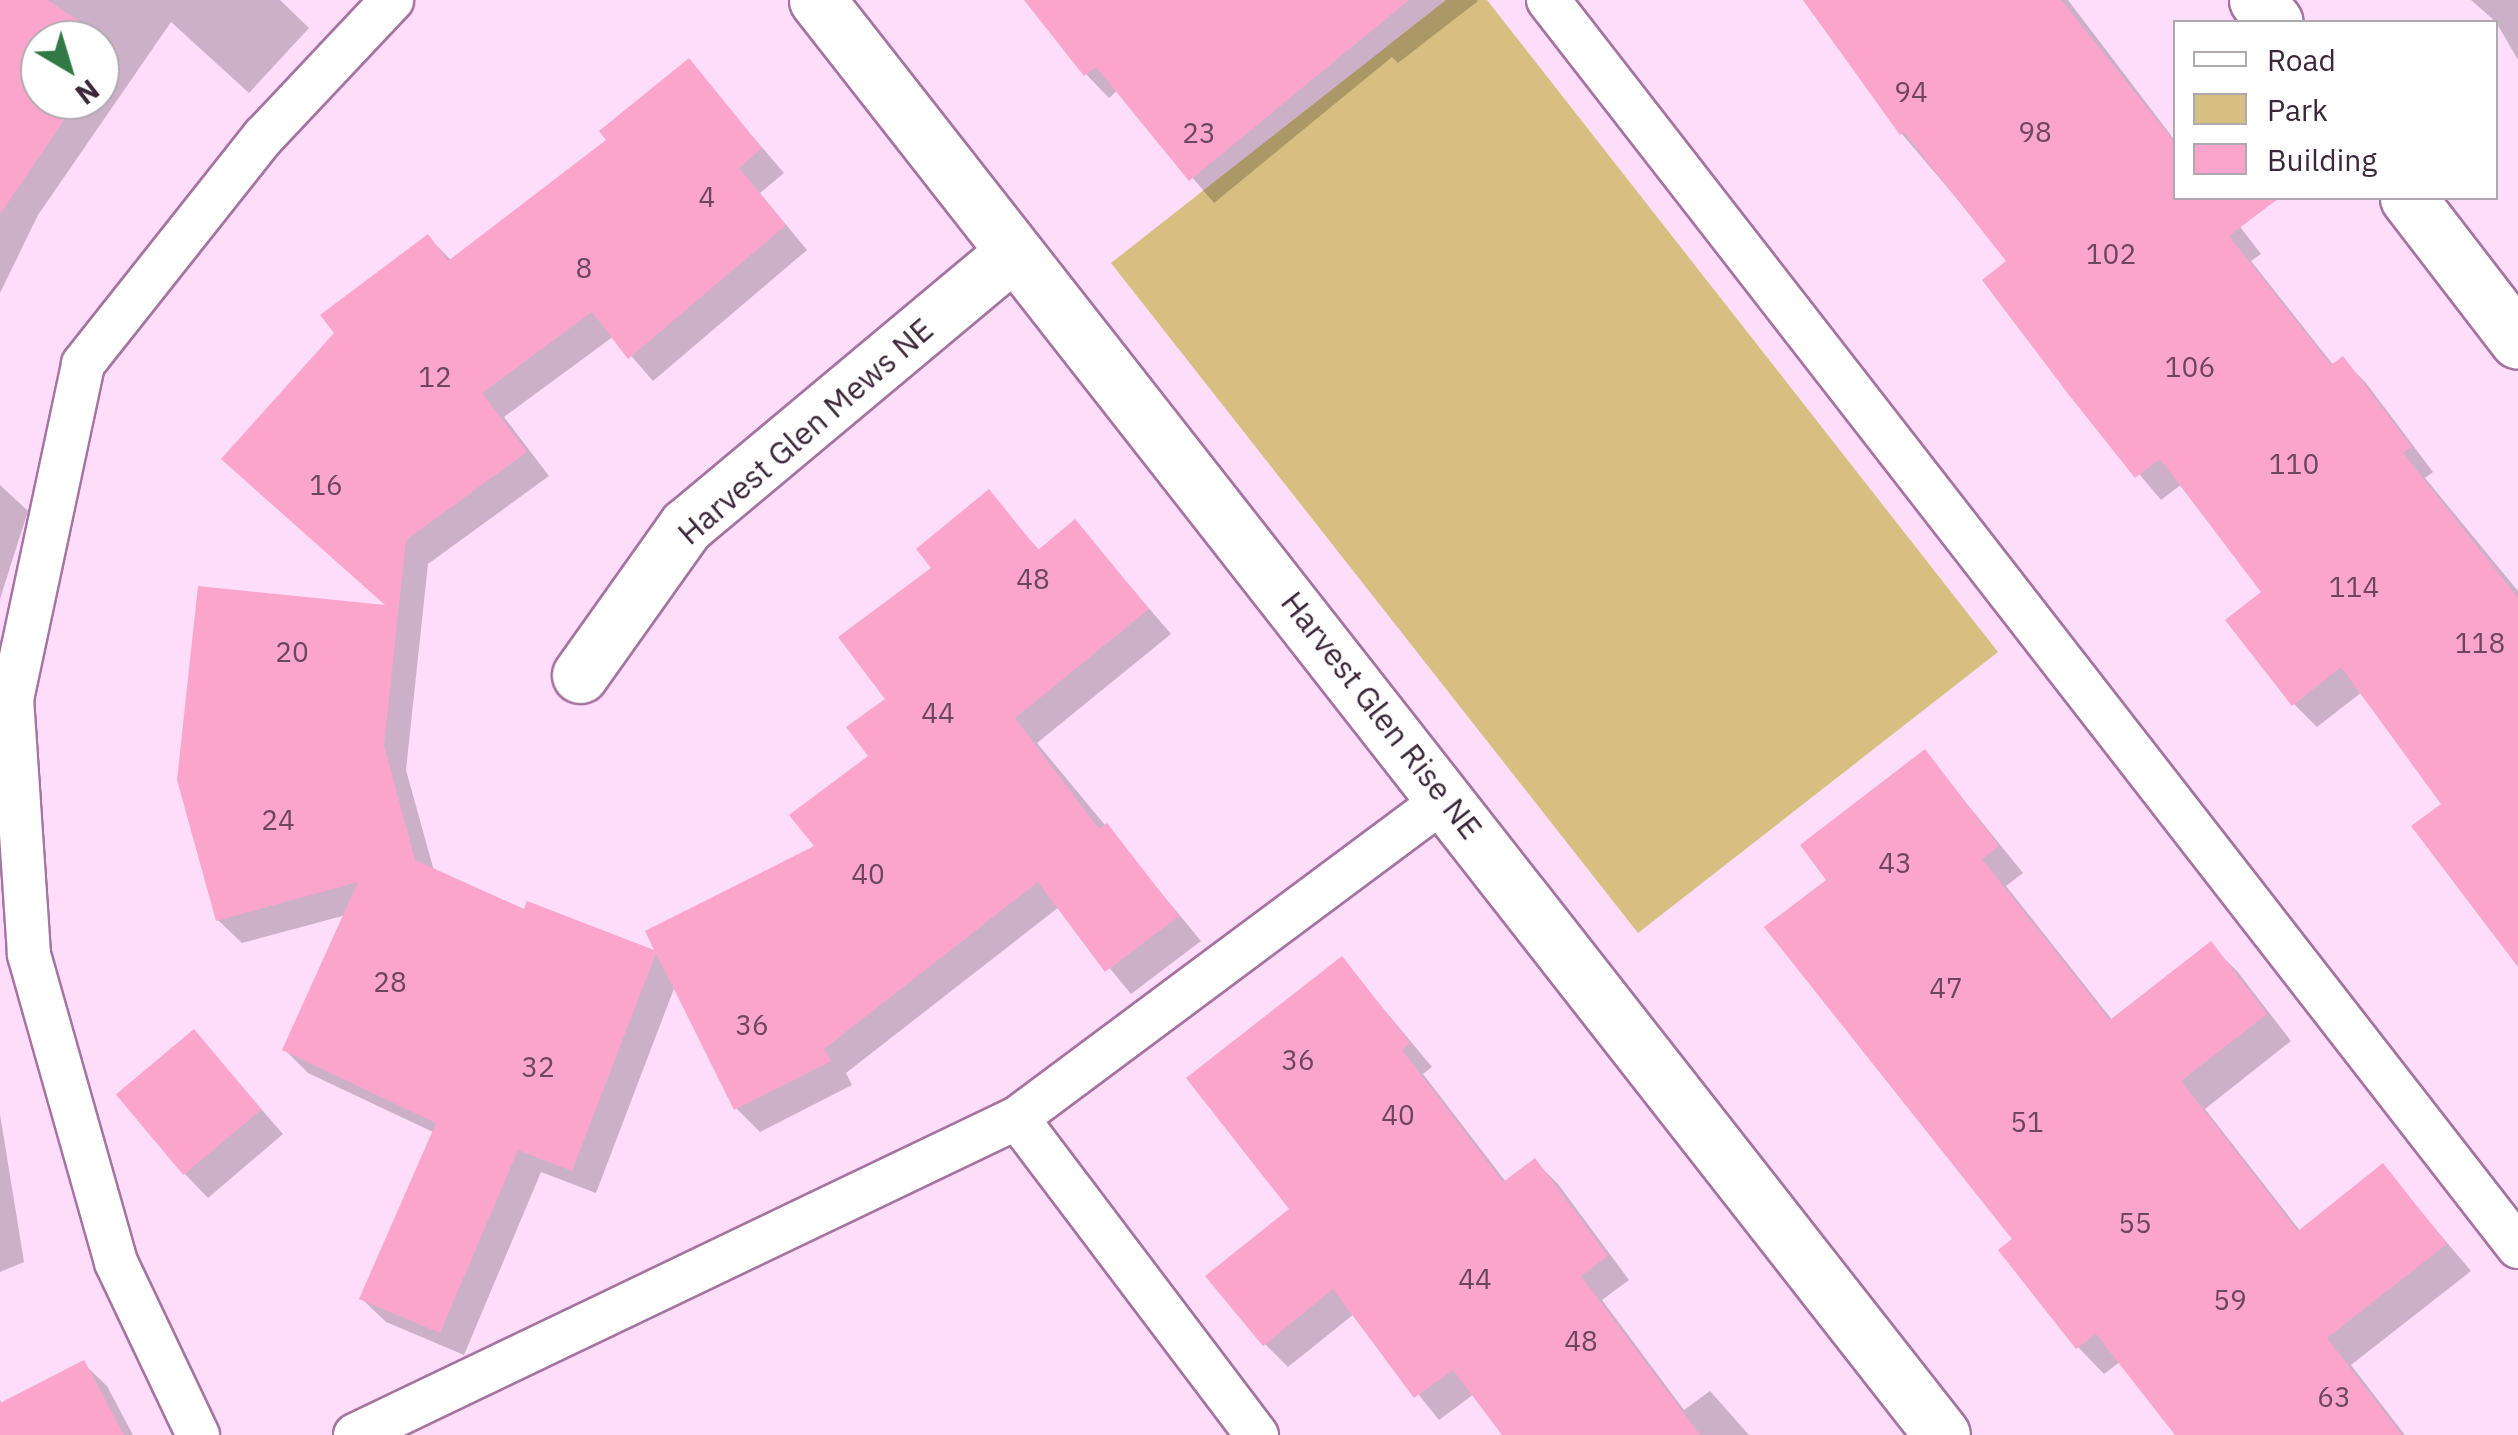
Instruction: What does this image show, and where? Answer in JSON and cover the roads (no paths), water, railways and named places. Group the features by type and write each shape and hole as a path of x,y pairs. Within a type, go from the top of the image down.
{"street":[{"name":"Harvest Glen Rise NE","path":"816,0 1448,797 1942,1435"},
{"path":"2257,0 2272,20"},
{"path":"2410,200 2518,341"},
{"name":"Harvest Glen Mews NE","path":"580,674 686,526 1013,253"}],"lane":[{"path":"198,1435 116,1262 29,954 12,699 82,364 264,136 392,0"},
{"path":"1548,0 2518,1247"},
{"path":"355,1435 1017,1118 1448,797"},
{"path":"1017,1118 1257,1435"}]}
